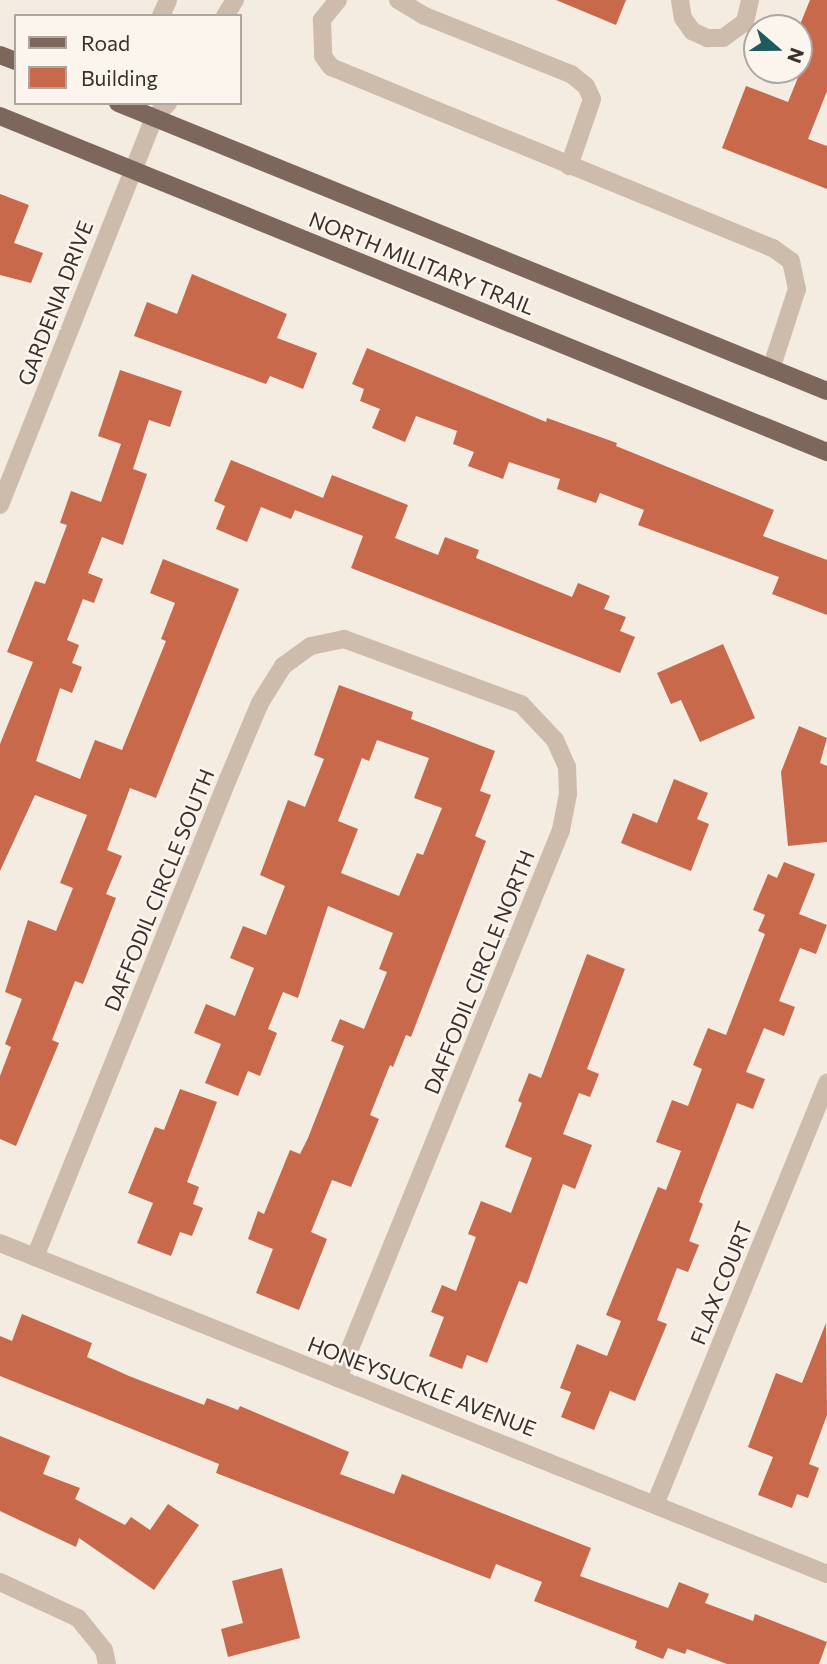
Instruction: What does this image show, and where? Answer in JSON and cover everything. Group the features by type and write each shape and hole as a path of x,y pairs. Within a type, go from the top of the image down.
{"main road":[{"name":"NORTH MILITARY TRAIL","path":"126,105 152,111 827,391"},
{"name":"NORTH MILITARY TRAIL","path":"0,116 827,452"}],"street":[{"path":"338,0 322,20 323,56 331,67 773,248 791,261 797,289 771,369"},
{"path":"398,0 425,16 571,74 586,86 592,99 569,166"},
{"path":"680,0 683,18 692,31 723,38 745,22 750,0"},
{"name":"GARDENIA DRIVE","path":"2,497 132,170 152,111"},
{"name":"DAFFODIL CIRCLE SOUTH","path":"35,1258 271,682 296,654 344,639 405,660"},
{"name":"DAFFODIL CIRCLE NORTH","path":"338,1378 561,830 568,794 566,767 555,740 521,704 405,660"},
{"name":"FLAX COURT","path":"656,1502 827,1082"},
{"name":"HONEYSUCKLE AVENUE","path":"0,1243 656,1502 827,1574"},
{"path":"0,1582 78,1618 104,1650 107,1664"}],"building":[{"path":"556,0 626,0 616,25"},
{"path":"810,0 827,0 827,91 808,139 827,146 827,189 722,148 746,86 788,102 795,84 813,84 813,14 804,14"},
{"path":"0,194 29,205 14,243 43,253 31,283 0,275"},
{"path":"192,274 287,314 277,338 317,353 303,389 270,376 266,384 134,336 147,302 177,314"},
{"path":"367,348 546,422 547,418 617,443 616,446 774,510 763,536 827,560 827,615 772,594 779,577 638,525 644,510 600,493 596,503 557,489 560,479 509,462 503,479 468,466 474,452 453,444 457,431 416,416 405,442 372,428 380,409 360,401 364,389 352,384"},
{"path":"120,370 182,391 170,427 149,420 133,469 147,474 123,545 102,537 88,573 103,579 94,603 83,599 67,640 79,645 72,663 82,667 72,693 60,688 36,761 80,779 95,740 122,750 166,641 161,639 175,603 150,593 163,559 239,589 156,798 130,788 107,850 122,856 106,894 116,898 83,984 75,981 52,1040 59,1043 16,1146 0,1139 0,1076 11,1047 5,1044 22,999 5,992 28,920 56,931 73,888 60,883 87,815 35,795 0,871 0,744 33,662 7,652 35,581 45,584 67,525 60,523 71,491 101,502 121,444 98,436"},
{"path":"231,460 323,498 332,475 408,505 395,538 438,555 445,537 479,550 476,558 572,597 578,583 610,596 604,609 626,617 620,631 635,637 620,673 351,568 363,536 295,510 291,519 261,507 247,542 216,529 225,506 214,501"},
{"path":"723,644 755,718 700,742 681,700 671,704 657,673"},
{"path":"339,685 413,712 411,719 495,751 480,791 491,795 475,836 486,841 411,1037 406,1035 393,1067 390,1065 370,1115 379,1119 351,1187 332,1180 311,1232 327,1239 299,1310 256,1293 273,1249 248,1239 258,1211 264,1214 290,1150 300,1154 308,1138 344,1046 331,1041 340,1019 364,1029 387,972 379,969 393,933 328,906 298,998 283,992 268,1029 277,1033 260,1076 248,1071 238,1096 205,1083 221,1044 194,1033 206,1004 235,1016 254,968 230,958 243,926 266,935 285,886 260,875 288,800 305,807 324,759 314,755","holes":["377,740 429,758 414,798 442,808 423,855 417,853 399,896 341,873 358,829 338,821 362,758 369,761"]},
{"path":"799,726 827,738 820,763 827,766 827,842 788,846 781,772"},
{"path":"674,779 708,793 697,819 709,824 691,871 621,843 633,813 657,823"},
{"path":"784,862 815,874 799,914 827,925 816,954 800,948 779,1001 795,1007 784,1036 764,1028 746,1072 765,1079 753,1109 737,1103 699,1202 703,1204 689,1241 699,1245 688,1272 677,1268 657,1320 667,1324 635,1401 610,1391 594,1430 561,1417 571,1392 560,1388 577,1344 607,1356 621,1321 606,1315 658,1187 666,1190 681,1151 656,1142 672,1100 688,1106 702,1069 693,1065 708,1028 726,1035 765,934 758,931 765,915 753,910 768,874 777,878"},
{"path":"587,954 625,969 587,1069 599,1074 590,1097 579,1093 563,1134 592,1145 575,1189 563,1184 527,1284 519,1281 487,1363 467,1355 462,1369 429,1356 444,1317 431,1312 442,1285 456,1291 476,1237 468,1234 481,1201 511,1213 532,1158 505,1147 522,1103 518,1101 529,1073 541,1078"},
{"path":"180,1089 217,1102 187,1182 199,1187 193,1204 203,1208 192,1236 180,1232 171,1256 137,1243 153,1203 128,1193 155,1127 164,1130"},
{"path":"22,1314 92,1343 87,1357 129,1376 204,1405 207,1398 238,1410 240,1406 349,1452 340,1474 394,1494 402,1474 591,1548 580,1576 668,1608 679,1582 709,1594 705,1603 753,1621 755,1614 827,1642 819,1664 727,1664 687,1649 685,1654 668,1648 663,1659 635,1648 637,1641 534,1601 542,1582 496,1564 490,1579 216,1473 219,1464 0,1376 0,1336 12,1341"},
{"path":"826,1323 827,1415 809,1464 819,1468 808,1498 797,1494 792,1508 758,1495 773,1457 748,1447 776,1373 802,1383"},
{"path":"0,1436 50,1456 43,1474 80,1488 75,1499 125,1525 131,1517 150,1530 168,1504 199,1525 154,1590 79,1538 76,1547 0,1511"},
{"path":"282,1568 300,1638 228,1657 221,1629 243,1623 232,1581"}]}
